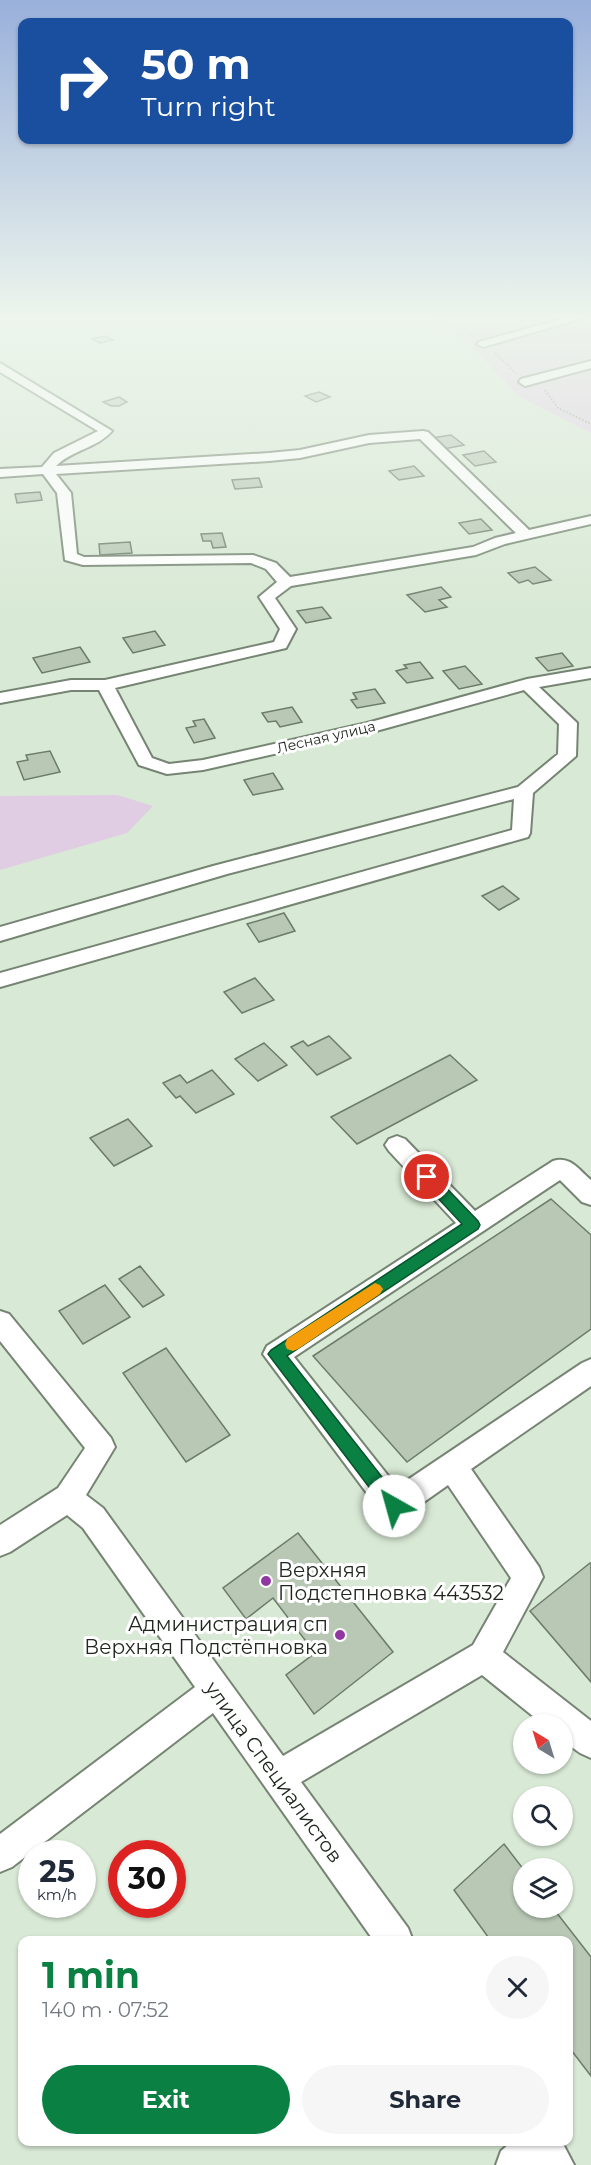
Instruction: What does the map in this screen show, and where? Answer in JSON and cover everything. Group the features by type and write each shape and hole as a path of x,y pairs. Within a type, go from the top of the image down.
{"street":[{"path":"46,470 55,456 98,439 106,431 86,419"},
{"path":"0,473 269,457 300,454 369,439 423,435 526,535"},
{"path":"46,470 64,493 70,557 83,561 254,559 271,566 286,582"},
{"path":"0,698 71,685 105,685 280,645 288,628 267,597 286,582 476,551 500,541 591,520"},
{"name":"Лесная улица","path":"105,685 145,761 166,769 203,765 370,727 526,684 591,673"},
{"path":"0,934 220,870 524,791 567,756 568,723 526,684"},
{"path":"0,980 521,833 524,791"},
{"path":"397,1145 473,1225"},
{"path":"591,1195 561,1167 276,1354 394,1506 591,1371"},
{"path":"0,1322 101,1447 68,1498 0,1542"},
{"path":"278,1777 484,1656 528,1578 452,1466"},
{"name":"улица Специалистов","path":"68,1498 93,1518 391,1936"},
{"path":"484,1656 591,1742"},
{"path":"0,1855 216,1691"},
{"path":"515,2165 534,2146"},
{"path":"541,2146 555,2165"}],"shaded area":[{"path":"563,419 591,419 591,433"},
{"path":"117,795 153,806 127,833 0,870 0,796"}],"building":[{"path":"451,435 464,445 444,449 432,438"},
{"path":"484,451 496,462 475,466 463,455"},
{"path":"414,466 424,476 399,480 389,471"},
{"path":"259,478 262,487 235,489 232,480"},
{"path":"40,492 42,500 17,503 15,494"},
{"path":"481,519 492,530 469,534 459,523"},
{"path":"222,533 226,547 213,548 211,541 203,541 201,534"},
{"path":"130,542 132,553 100,555 99,544"},
{"path":"535,567 551,580 533,584 528,580 519,583 508,573"},
{"path":"441,587 451,597 439,600 447,607 425,612 407,595"},
{"path":"322,607 331,618 306,623 297,611"},
{"path":"155,631 165,645 133,653 123,638"},
{"path":"80,647 90,662 42,673 33,658"},
{"path":"562,653 573,666 548,671 536,658"},
{"path":"420,662 433,678 407,683 396,671 407,668 404,665"},
{"path":"465,666 482,684 459,689 443,671"},
{"path":"375,689 385,703 357,708 351,700 357,699 353,693"},
{"path":"292,707 302,722 280,727 276,721 268,722 262,713"},
{"path":"204,719 215,738 194,743 186,728 196,726 193,721"},
{"path":"50,751 60,772 24,780 17,762 28,760 26,755"},
{"path":"273,773 283,789 253,795 244,780"},
{"path":"503,886 519,899 499,910 482,896"},
{"path":"284,913 295,931 259,942 247,924"},
{"path":"255,978 274,1000 242,1013 224,992"},
{"path":"329,1036 351,1058 317,1075 291,1047 303,1041 308,1046"},
{"path":"264,1043 287,1065 258,1081 235,1059"},
{"path":"450,1055 477,1080 357,1144 331,1117"},
{"path":"212,1070 234,1094 196,1113 180,1096 176,1098 163,1083 180,1075 187,1083"},
{"path":"128,1119 152,1146 114,1166 90,1138"},
{"path":"551,1199 591,1235 591,1329 407,1462 313,1356"},
{"path":"140,1266 164,1295 143,1307 119,1279"},
{"path":"105,1285 130,1317 83,1344 59,1311"},
{"path":"166,1348 230,1435 186,1462 123,1373"},
{"name":"Администрация сп Верхняя Подстёпновка","path":"298,1533 393,1652 314,1714 286,1675 315,1653 273,1598 246,1619 223,1588"},
{"path":"591,1564 591,1682 530,1611"},
{"path":"504,1844 515,1858 513,1918 561,1918 591,1957 591,2076 573,2053 573,1936 487,1936 454,1890"}],"slow traffic":[{"path":"293,1344 375,1289"}],"place":[{"name":"Верхняя Подстепновка 443532","path":"266,1581"},
{"name":"Администрация сп Верхняя Подстёпновка","path":"340,1635"}],"route":[{"path":"394,1506 276,1354 473,1225 427,1177"}]}
